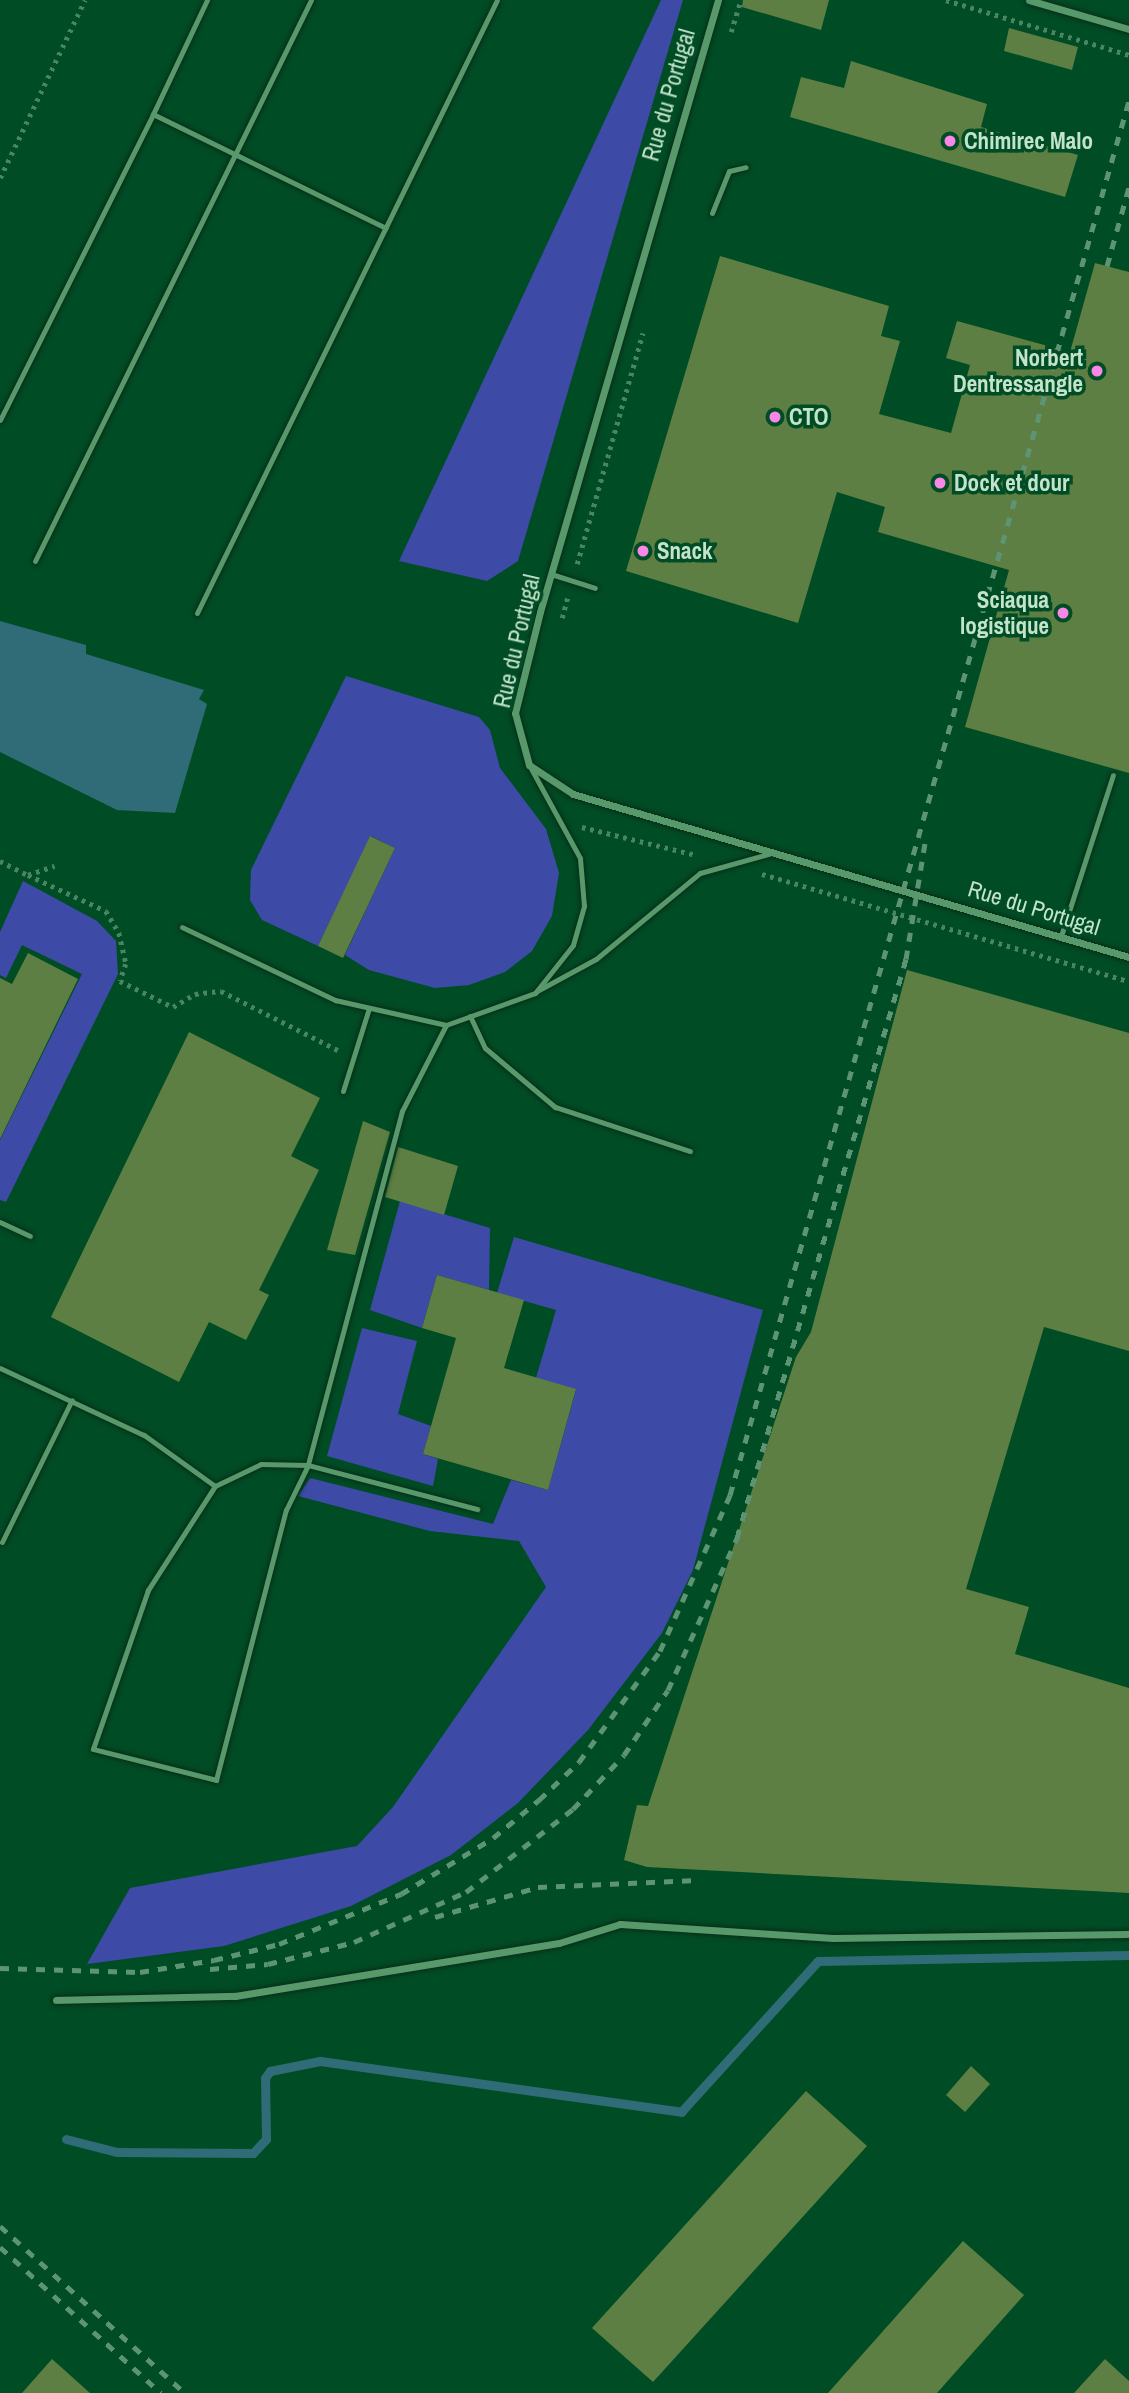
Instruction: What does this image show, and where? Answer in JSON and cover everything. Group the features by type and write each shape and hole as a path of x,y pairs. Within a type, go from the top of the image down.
{"street":[{"name":"Rue du Portugal","path":"718,0 551,574 515,713 529,765 572,794 779,851 1129,957"},
{"path":"1029,0 1129,29"},
{"path":"56,2000 235,1996 559,1943 620,1924 832,1938 1129,1934"}],"lane":[{"path":"0,420 207,0"},
{"path":"35,561 311,0"},
{"path":"197,612 497,0"},
{"path":"153,114 386,228"},
{"path":"712,213 729,171 746,167"},
{"path":"551,574 596,588"},
{"path":"529,765 580,858 584,906 573,945 535,993"},
{"path":"1061,936 1113,775"},
{"path":"182,927 335,1000 446,1025 535,993 596,959 700,873 779,851"},
{"path":"343,1091 369,1008"},
{"path":"470,1016 485,1048 555,1107 690,1151"},
{"path":"446,1025 402,1111 308,1465 286,1510 216,1780 93,1749 148,1590 215,1486 261,1464 308,1465 477,1509"},
{"path":"0,1222 30,1236"},
{"path":"0,1368 144,1435 215,1486"},
{"path":"2,1542 72,1400"}],"path":[{"path":"0,178 85,0"},
{"path":"946,0 1129,55"},
{"path":"560,822 730,863 1129,981"},
{"path":"0,861 106,911 124,953 120,981 173,1007 195,994 221,991 254,1002 353,1058"},
{"path":"28,874 54,866"}],"shaded area":[{"path":"661,0 683,0 518,561 487,581 399,561"},
{"path":"346,676 479,717 490,730 500,768 546,829 559,873 552,916 532,951 505,972 469,985 435,988 369,970 345,955 395,848 371,836 318,946 262,920 250,900 251,870"},
{"path":"23,881 97,921 116,941 118,974 6,1202 0,1200 0,1140 82,974 22,945 6,978 0,975 0,932"},
{"path":"400,1201 490,1228 489,1290 437,1275 422,1328 370,1310"},
{"path":"514,1237 763,1310 693,1570 662,1633 588,1730 518,1803 451,1855 351,1906 224,1946 87,1964 130,1888 357,1846 393,1807 546,1587 519,1541 430,1531 298,1496 310,1478 493,1524 511,1480 548,1490 576,1390 536,1378 556,1310 497,1293"},
{"path":"362,1328 417,1341 398,1414 431,1426 423,1454 438,1459 433,1486 327,1456"}],"water":[{"path":"0,621 86,645 86,654 204,690 199,699 207,704 175,813 117,810 0,752"}],"building":[{"path":"743,0 829,0 821,30 742,7"},
{"path":"1009,28 1078,47 1072,70 1004,51"},
{"name":"Chimirec Malo","path":"851,61 987,104 981,127 1078,155 1065,197 790,117 801,77 844,88"},
{"path":"720,256 889,306 881,336 900,341 879,414 951,433 970,365 946,358 957,321 1070,352 1095,263 1129,272 1129,773 965,727 1009,570 878,532 885,507 837,492 798,623 626,571"},
{"path":"370,836 395,848 343,958 318,946"},
{"path":"28,953 78,979 0,1139 0,978 12,984"},
{"path":"907,970 1129,1033 1129,1351 1044,1327 966,1589 1029,1607 1015,1654 1129,1688 1129,1893 647,1867 624,1860 637,1805 648,1806 796,1357 811,1332"},
{"path":"189,1032 320,1098 291,1156 319,1170 259,1290 269,1295 246,1340 209,1322 179,1382 51,1317"},
{"path":"363,1121 390,1132 355,1255 327,1250"},
{"path":"398,1147 458,1166 444,1215 385,1197"},
{"path":"437,1275 524,1300 504,1368 576,1389 548,1490 423,1454 456,1338 422,1328"},
{"path":"971,2066 990,2084 965,2112 946,2095"},
{"path":"806,2091 867,2146 653,2382 592,2328"},
{"path":"963,2241 1024,2295 937,2393 828,2393"},
{"path":"52,2359 90,2393 22,2393"},
{"path":"1105,2359 1129,2381 1129,2393 1074,2393"}],"waterway":[{"path":"66,2139 117,2152 253,2153 266,2139 265,2078 270,2071 320,2061 681,2112 818,1961 1129,1955"}],"railway":[{"path":"0,1968 140,1972 214,1960 279,1944 401,1894 493,1838 539,1800 579,1762 660,1651 730,1495 1129,101"},
{"path":"1107,266 1129,187"},
{"path":"210,1969 268,1964 354,1942 466,1892 573,1809 624,1755 668,1690 737,1538 906,959 926,837"},
{"path":"435,1917 538,1887 697,1880"},
{"path":"0,2226 185,2393"},
{"path":"0,2247 161,2393"}],"place":[{"name":"Chimirec Malo","path":"950,141"},
{"name":"Norbert Dentressangle","path":"1097,371"},
{"name":"CTO","path":"775,417"},
{"name":"Dock et dour","path":"940,483"},
{"name":"Snack","path":"643,551"},
{"name":"Sciaqua logistique","path":"1063,613"}]}
